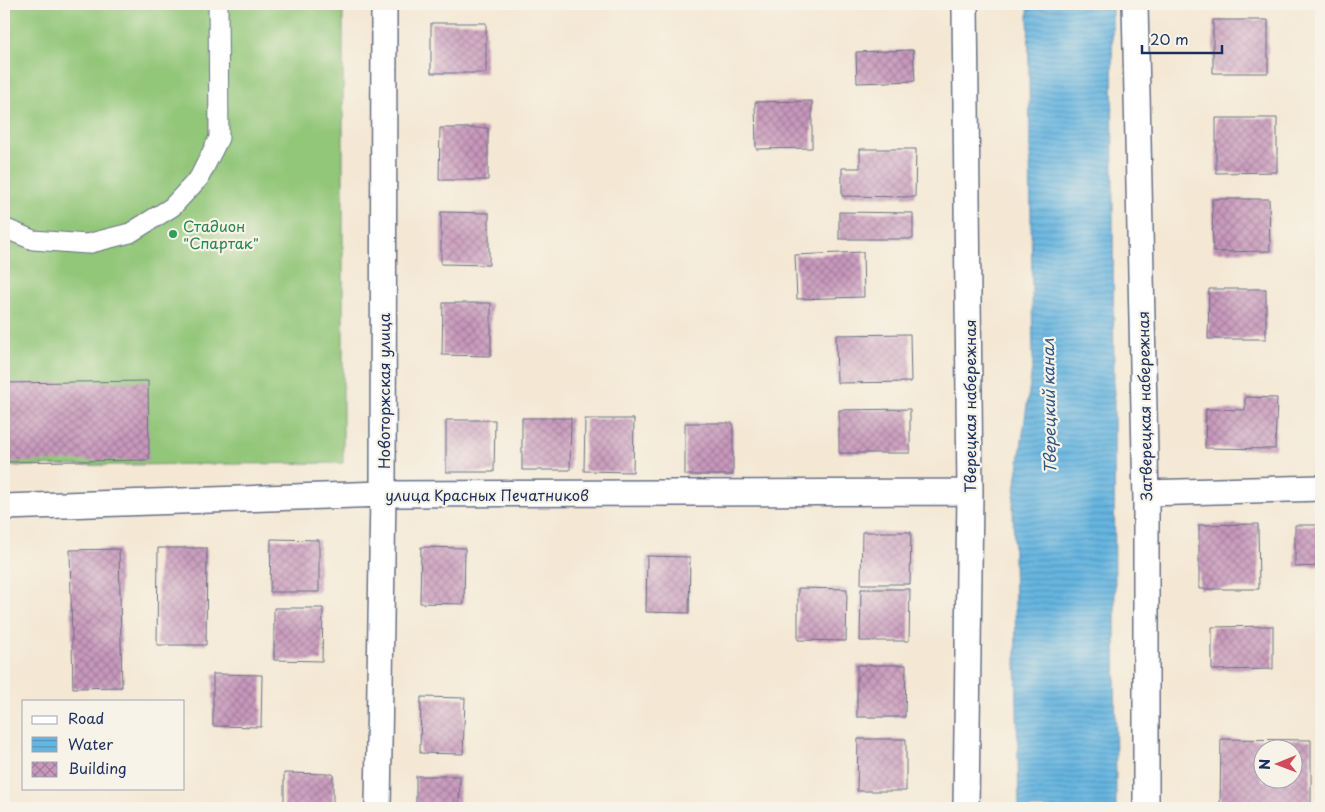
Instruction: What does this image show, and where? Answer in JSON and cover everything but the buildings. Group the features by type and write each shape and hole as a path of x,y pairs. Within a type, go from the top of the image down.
{"street":[{"path":"4,228 33,240 87,244 130,233 172,207 199,178 219,138 218,4"},
{"name":"Новоторжская улица","path":"378,808 383,494 384,4"},
{"name":"Тверецкая набережная","path":"965,4 970,492 966,808"},
{"name":"Затверецкая набережная","path":"1135,4 1146,493 1146,808"},
{"path":"1146,493 1321,488"},
{"name":"улица Красных Печатников","path":"4,507 383,494 970,492"}],"green space":[{"name":"Стадион \"Спартак\"","path":"4,4 343,4 343,463 4,466"}],"water":[{"name":"Тверецкий канал","path":"1028,4 1112,4 1116,808 1019,808 1013,505 1033,362"}],"place":[{"name":"Стадион \"Спартак\"","path":"173,234"}]}
